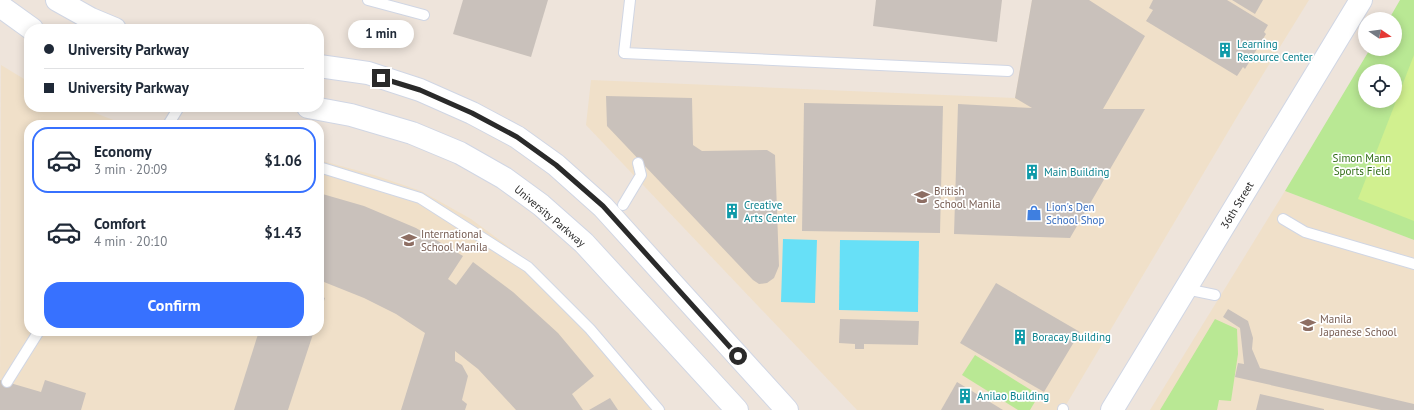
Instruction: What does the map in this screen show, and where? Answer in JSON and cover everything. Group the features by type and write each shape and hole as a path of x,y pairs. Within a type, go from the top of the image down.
{"main road":[{"path":"57,0 103,24"},
{"name":"36th Street","path":"1112,410 1361,0"},
{"path":"0,6 25,24"},
{"path":"324,67 368,73 420,90 472,113 517,137 556,165 603,206 787,410"},
{"name":"University Parkway","path":"324,110 351,115 412,133 460,153 504,178 541,205 584,243 737,410"}],"lane":[{"path":"368,0 424,15"},
{"path":"630,0 624,53 1008,71"},
{"path":"623,205 640,175 638,163"},
{"path":"324,169 420,198 528,267 590,329 659,410"},
{"path":"1283,220 1305,232 1414,264"},
{"path":"1186,289 1215,295"},
{"path":"7,382 36,336"}],"shaded area":[{"name":"British School Manila","path":"1032,0 1309,0 1241,110 1063,410 857,410 586,125 591,80 1015,98"},
{"name":"International School Manila","path":"1,65 24,79 24,112 93,112 113,120 24,120 24,336 324,336 324,161 374,175 421,191 471,219 528,261 592,326 666,410 0,410"},
{"name":"Manila Japanese School","path":"1285,191 1414,240 1414,410 1150,410"}],"green space":[{"name":"Simon Mann Sports Field","path":"1400,0 1414,0 1414,240 1285,191 1358,69 1358,108 1402,108 1402,64 1361,64 1366,56 1402,56 1402,12 1393,12"},
{"path":"1414,55 1414,221 1358,199 1393,108 1402,108 1402,86"},
{"path":"1215,319 1237,329 1238,354 1231,401 1219,400 1217,410 1160,410"},
{"path":"975,355 1039,395 1030,410 1018,410 962,375"}],"water":[{"path":"783,239 817,240 815,303 781,302"},
{"path":"840,240 919,241 918,312 839,310"}],"building":[{"path":"463,0 548,0 531,57 453,34"},
{"path":"876,0 1002,0 997,42 873,26"},
{"name":"Main Building","path":"1032,0 1089,0 1145,36 1103,109 1145,109 1070,238 954,234 958,104 1032,108 1015,98"},
{"name":"Learning Resource Center","path":"1153,0 1227,0 1268,25 1264,32 1266,34 1245,69 1243,67 1237,76 1146,21 1153,10 1149,8"},
{"path":"1232,0 1263,0 1255,14"},
{"name":"Creative Arts Center","path":"606,96 692,98 693,145 702,151 767,150 775,155 779,266 774,278 767,283 759,284 753,280 607,126"},
{"path":"804,103 943,106 940,233 802,231"},
{"path":"324,194 364,206 416,228 463,256 448,279 456,285 473,262 513,292 558,333 594,376 572,394 583,410 516,410 478,369 455,351 455,361 462,365 468,376 462,400 467,404 465,410 401,410 425,333 396,314 364,298 324,282"},
{"name":"Boracay Building","path":"996,283 1080,332 1044,392 960,343"},
{"path":"1228,309 1248,321 1253,338 1252,349 1260,368 1414,404 1414,410 1381,410 1235,377 1238,363 1244,364 1240,328 1223,317"},
{"path":"840,319 919,321 918,345 864,344 864,349 855,349 855,344 839,343"},
{"path":"257,336 312,336 288,410 234,410"},
{"path":"0,380 41,392 45,380 86,393 81,410 0,410"},
{"name":"Anilao Building","path":"957,382 1003,410 941,410"},
{"path":"1260,394 1324,409 1324,410 1256,410"},
{"path":"610,398 618,410 589,410"}],"place":[{"name":"Learning Resource Center","path":"1225,50"},
{"name":"Main Building","path":"1032,172"},
{"name":"British School Manila","path":"922,197"},
{"name":"Creative Arts Center","path":"732,211"},
{"name":"Lion's Den School Shop","path":"1034,213"},
{"name":"International School Manila","path":"409,240"},
{"name":"Manila Japanese School","path":"1308,325"},
{"name":"Boracay Building","path":"1020,337"},
{"name":"Anilao Building","path":"965,396"}],"route":[{"path":"381,78 420,90 472,113 517,137 556,165 603,206 738,356"}]}
